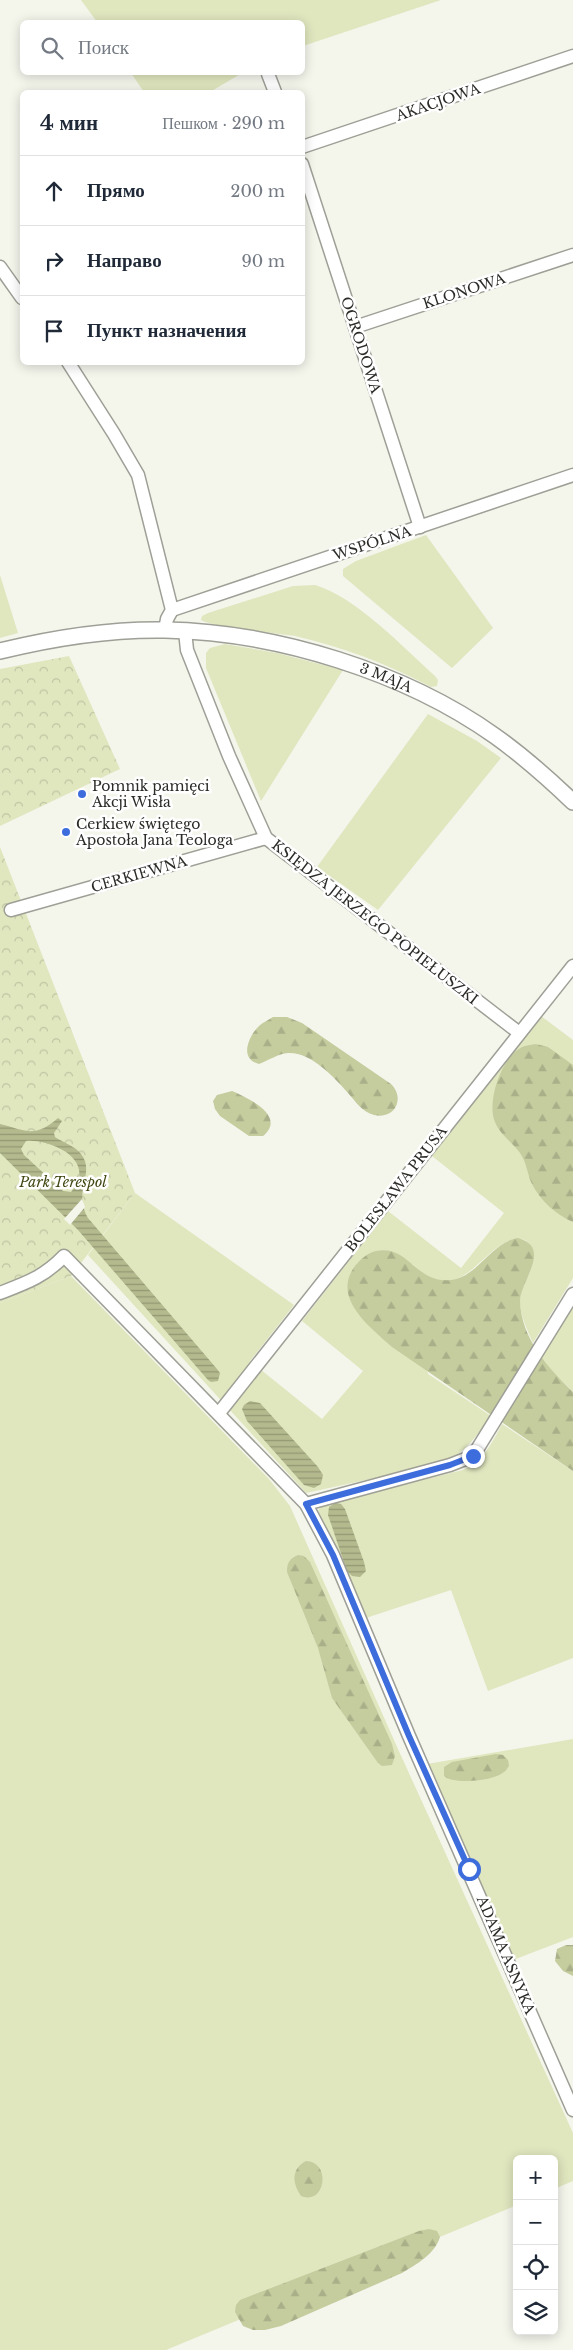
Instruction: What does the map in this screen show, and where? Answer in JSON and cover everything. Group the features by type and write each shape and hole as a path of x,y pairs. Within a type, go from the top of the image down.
{"street":[{"name":"AKACJOWA","path":"305,147 573,56"},
{"path":"268,75 274,90"},
{"name":"OGRODOWA","path":"305,173 420,527"},
{"name":"KLONOWA","path":"355,327 573,255"},
{"path":"0,266 20,295"},
{"path":"70,365 138,475 172,610 167,619 165,630"},
{"name":"WSPÓLNA","path":"172,610 573,475"},
{"name":"3 MAJA","path":"0,651 77,636 165,630 269,642 321,654 374,672 432,699 495,736 547,777 573,802"},
{"name":"KSIĘDZA JERZEGO POPIEŁUSZKI","path":"185,631 187,650 229,756 266,838 518,1032"},
{"name":"CERKIEWNA","path":"11,910 266,838"},
{"name":"BOLESŁAWA PRUSA","path":"219,1413 518,1032 573,966"},
{"name":"ADAMA ASNYKA","path":"0,1293 50,1271 64,1256 306,1504 333,1555 409,1736 573,2110"},
{"path":"306,1504 450,1465 473,1456 573,1294"}],"green space":[{"path":"81,0 441,0 305,45 305,20 96,20"},
{"path":"132,75 239,75 213,90 143,90"},
{"path":"426,535 493,628 452,668 343,576 343,569 356,561"},
{"path":"0,575 18,633 0,638"},
{"path":"315,585 347,600 379,624 435,676 438,680 437,686 431,687 365,657 313,640 245,630 207,623 201,620 202,616 208,613 293,586"},
{"path":"225,644 277,653 343,670 261,801 206,668 206,653 210,648"},
{"path":"69,656 120,769 0,826 0,669"},
{"path":"428,714 477,741 501,758 378,910 317,867"},
{"name":"Park Terespol","path":"0,847 135,1193 71,1276 0,1303"},
{"path":"541,1016 573,1040 573,1278 533,1343 524,1321 520,1304 522,1291 533,1261 531,1247 525,1240 511,1240 498,1247 460,1277 446,1281 430,1278 412,1264 428,1374 491,1416 481,1430 459,1453 444,1463 306,1493 88,1255 135,1193 294,1305 250,1361 322,1419 363,1371 302,1321 388,1211 461,1268 504,1213 432,1156"},
{"path":"273,1017 287,1017 302,1023 391,1084 397,1096 396,1107 381,1116 366,1112 321,1067 297,1054 288,1053 259,1064 253,1061 247,1053 249,1042 259,1026"},
{"path":"536,1044 548,1047 573,1065 573,1222 555,1211 539,1196 531,1181 523,1158 498,1127 493,1113 494,1091 509,1058 517,1050"},
{"path":"232,1091 255,1103 268,1115 271,1122 269,1129 263,1136 249,1136 220,1116 215,1109 213,1101 217,1095"},
{"path":"518,1238 528,1243 533,1249 534,1257 521,1293 520,1301 525,1327 531,1340 554,1373 573,1392 573,1471 392,1347 364,1321 350,1300 349,1278 355,1266 364,1257 373,1252 387,1250 397,1253 429,1276 439,1280 451,1280 469,1273 500,1246"},
{"path":"71,1276 269,1479 290,1506 398,1749 573,2133 573,2181 558,2187 558,2155 513,2155 513,2207 166,2350 0,2350 0,1303"},
{"path":"573,1303 573,1392 550,1370 540,1357"},
{"path":"502,1424 573,1471 573,1658 488,1691 451,1590 366,1618 318,1511 321,1505 463,1470 482,1456"},
{"path":"298,1555 304,1556 310,1562 392,1744 395,1756 392,1765 382,1766 378,1763 332,1698 318,1648 287,1572 289,1562"},
{"path":"573,1739 573,1937 513,1960 427,1764"},
{"path":"496,1754 503,1755 508,1760 509,1766 505,1772 492,1778 465,1781 449,1779 444,1776 444,1767 452,1762"},
{"path":"566,1945 573,1945 573,1976 563,1971 555,1961 557,1949"},
{"path":"306,2161 314,2163 320,2168 322,2175 320,2190 316,2195 309,2197 301,2196 294,2177 301,2164"},
{"path":"429,2229 437,2231 440,2237 438,2243 425,2258 414,2266 281,2326 265,2330 253,2330 243,2326 235,2312 236,2305 240,2300 419,2231"}],"shaded area":[{"path":"58,1118 62,1121 54,1133 55,1137 76,1149 85,1161 86,1175 82,1199 88,1218 217,1369 220,1373 218,1381 211,1382 208,1380 78,1230 0,1153 0,1124 37,1131","holes":["26,1141 43,1142 62,1149 76,1161 79,1169 79,1178 71,1192 63,1191 24,1155 21,1149"]},
{"path":"250,1401 260,1403 318,1467 323,1475 321,1484 314,1488 304,1485 247,1421 242,1409"},
{"path":"335,1503 341,1504 345,1509 364,1562 366,1571 360,1577 352,1576 347,1571 328,1515 329,1507"}],"pier":[{"path":"82,1199 85,1207 70,1225 64,1219"}],"place":[{"name":"Pomnik pamięci Akcji Wisła","path":"82,794"},
{"name":"Cerkiew świętego Apostoła Jana Teologa","path":"66,832"}],"route":[{"path":"469,1869 409,1736 333,1555 306,1504 450,1465 473,1456"}]}
